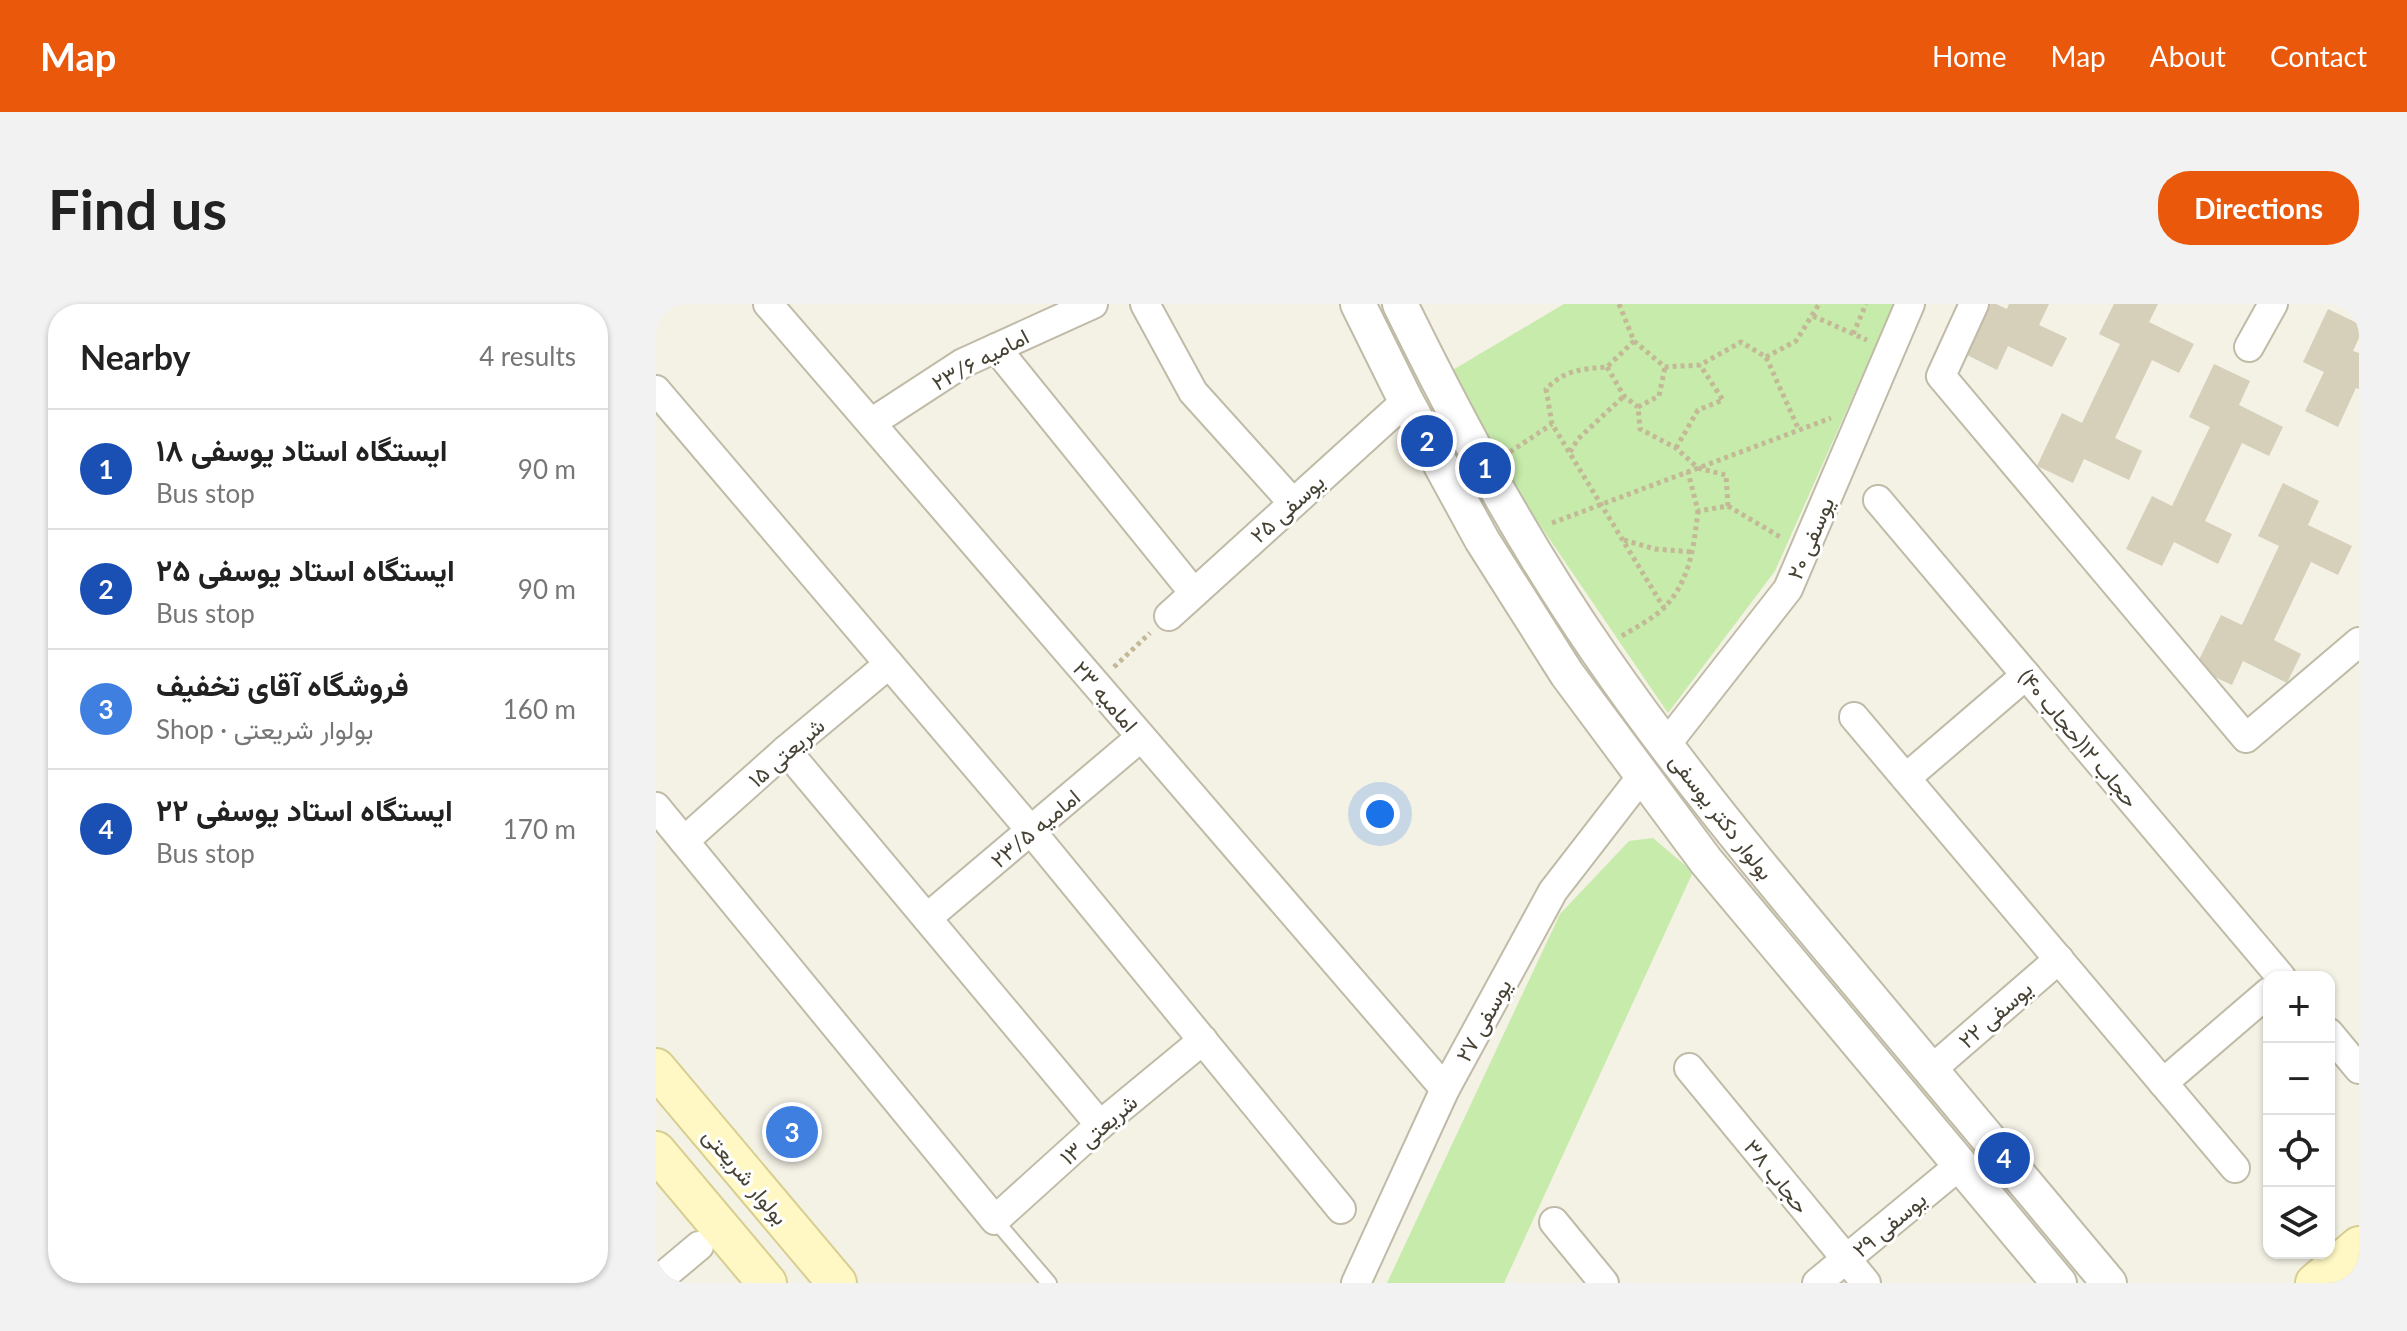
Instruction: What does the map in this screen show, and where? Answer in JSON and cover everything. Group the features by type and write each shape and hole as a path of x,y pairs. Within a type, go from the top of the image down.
{"main road":[{"name":"بولوار شریعتی","path":"656,1068 837,1283"},
{"path":"656,1151 767,1283"},
{"path":"2315,1283 2359,1246"}],"street":[{"name":"امامیه ۲۳","path":"768,304 1445,1089"},
{"name":"امامیه ۲۳/۶","path":"871,423 963,363 1093,304"},
{"path":"1145,304 1193,392 1293,503"},
{"name":"بولوار دکتر یوسفی","path":"1358,304 1406,401 1482,540 1567,674 1706,861 2059,1283"},
{"name":"بولوار دکتر یوسفی","path":"1400,304 1439,384 1523,534 1598,652 1665,746 1736,837 2109,1283"},
{"name":"یوسفی ۲۰","path":"1665,746 1788,589 1910,304"},
{"path":"1974,304 1941,376 2246,738 2359,642"},
{"path":"2249,347 2273,304"},
{"path":"996,348 1194,593"},
{"path":"656,390 1031,831 1341,1209"},
{"name":"یوسفی ۲۵","path":"1169,616 1406,401"},
{"name":"حجاب ۱۲(حجاب ۴۰)","path":"1878,500 2276,971"},
{"name":"شریعتی ۱۵","path":"684,841 889,664"},
{"path":"1906,778 2026,675"},
{"path":"1854,717 2235,1168"},
{"name":"امامیه ۲۳/۵","path":"927,918 1141,737"},
{"path":"1642,776 1665,746"},
{"path":"786,750 1100,1125"},
{"name":"یوسفی ۲۷","path":"1356,1283 1445,1089 1553,891 1642,776"},
{"path":"656,807 995,1220"},
{"name":"یوسفی ۲۲","path":"1931,1070 2059,959"},
{"path":"2163,1083 2263,997"},
{"name":"شریعتی ۱۳","path":"995,1220 1100,1125 1203,1040"},
{"path":"2335,1040 2359,1069"},
{"name":"حجاب ۳۸","path":"1689,1068 1866,1283"},
{"name":"یوسفی ۲۹","path":"1817,1283 1960,1165"},
{"path":"1554,1222 1604,1283"},
{"path":"656,1282 699,1246"}],"lane":[{"path":"995,1220 1049,1283"}],"path":[{"path":"1619,304 1634,341 1665,367 1700,365 1741,342 1766,357 1799,430"},
{"path":"1766,357 1796,341 1819,304"},
{"path":"1853,334 1866,304"},
{"path":"1813,316 1889,350"},
{"path":"1634,341 1607,367 1584,368 1559,376 1546,389 1552,424 1664,608"},
{"path":"1676,448 1698,410 1723,400 1700,365"},
{"path":"1607,367 1624,396 1638,407 1640,429 1676,448 1698,468 1726,475 1728,506"},
{"path":"1638,407 1659,396 1665,367"},
{"path":"1570,452 1586,431 1624,396"},
{"path":"1523,534 1866,405"},
{"path":"1485,468 1552,424"},
{"path":"1598,652 1664,608 1684,581 1693,552 1698,511 1688,472"},
{"path":"1698,511 1728,506 1804,552"},
{"path":"1623,540 1655,549 1693,552"},
{"path":"1095,684 1169,616"}],"green space":[{"path":"1564,304 1894,304 1775,571 1668,713 1529,509 1451,371"},
{"path":"1653,838 1693,872 1504,1283 1387,1283 1560,914 1629,841"}],"building":[{"path":"1984,304 1996,304 2007,309 2009,304 2049,304 2039,325 2067,338 2052,367 2008,346 1997,370 1961,352"},
{"path":"2114,304 2158,304 2149,322 2194,344 2179,373 2152,360 2115,438 2142,451 2129,480 2084,459 2073,483 2037,466 2062,413 2082,423 2120,344 2099,334"},
{"path":"2328,309 2359,324 2359,338 2353,351 2359,353 2359,389 2356,388 2338,427 2305,411 2324,372 2303,362"},
{"path":"2214,364 2250,381 2239,405 2283,427 2269,456 2242,443 2205,521 2232,534 2218,564 2174,542 2162,566 2126,549 2152,496 2172,506 2210,427 2189,417"},
{"path":"2283,483 2319,501 2308,525 2352,546 2338,575 2311,562 2274,640 2301,654 2287,683 2243,661 2232,685 2195,668 2221,615 2242,625 2279,546 2258,536"}],"place":[{"name":"ایستگاه استاد یوسفی ۲۵","path":"1427,441"},
{"name":"ایستگاه استاد یوسفی ۱۸","path":"1485,468"},
{"name":"فروشگاه آقای تخفیف","path":"792,1132"},
{"name":"ایستگاه استاد یوسفی ۲۲","path":"2004,1158"}]}
